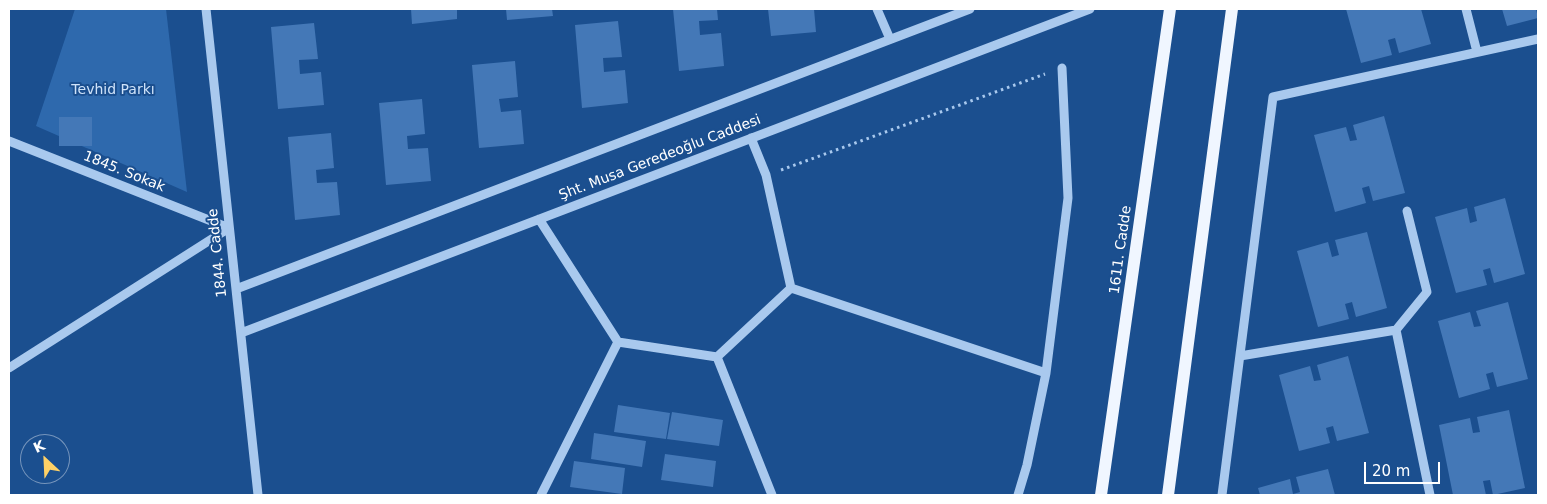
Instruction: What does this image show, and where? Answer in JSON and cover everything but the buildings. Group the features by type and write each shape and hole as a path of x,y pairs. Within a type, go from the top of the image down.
{"main road":[{"name":"1611. Cadde","path":"1101,495 1170,9"},
{"path":"1168,495 1232,9"}],"street":[{"name":"1844. Cadde","path":"206,9 258,495"},
{"path":"877,9 890,39"},
{"name":"Şht. Musa Geredeoğlu Caddesi","path":"236,289 970,9"},
{"name":"Şht. Musa Geredeoğlu Caddesi","path":"240,333 1090,9"},
{"path":"1466,9 1477,52"},
{"path":"1222,495 1273,97 1538,39"},
{"path":"1018,495 1027,465 1046,373 1068,198 1062,68"},
{"path":"751,138 766,175 791,288"},
{"name":"1845. Sokak","path":"9,141 230,228"},
{"path":"1240,356 1396,330 1427,292 1407,211"},
{"path":"539,219 618,342 717,357"},
{"path":"9,368 230,228"},
{"path":"791,288 1046,373"},
{"path":"717,357 791,288"},
{"path":"1396,330 1430,495"},
{"path":"541,495 618,342"},
{"path":"717,357 772,495"}],"path":[{"path":"766,175 1062,68"}],"green space":[{"name":"Tevhid Parkı","path":"75,9 166,9 187,192 36,126"}]}
